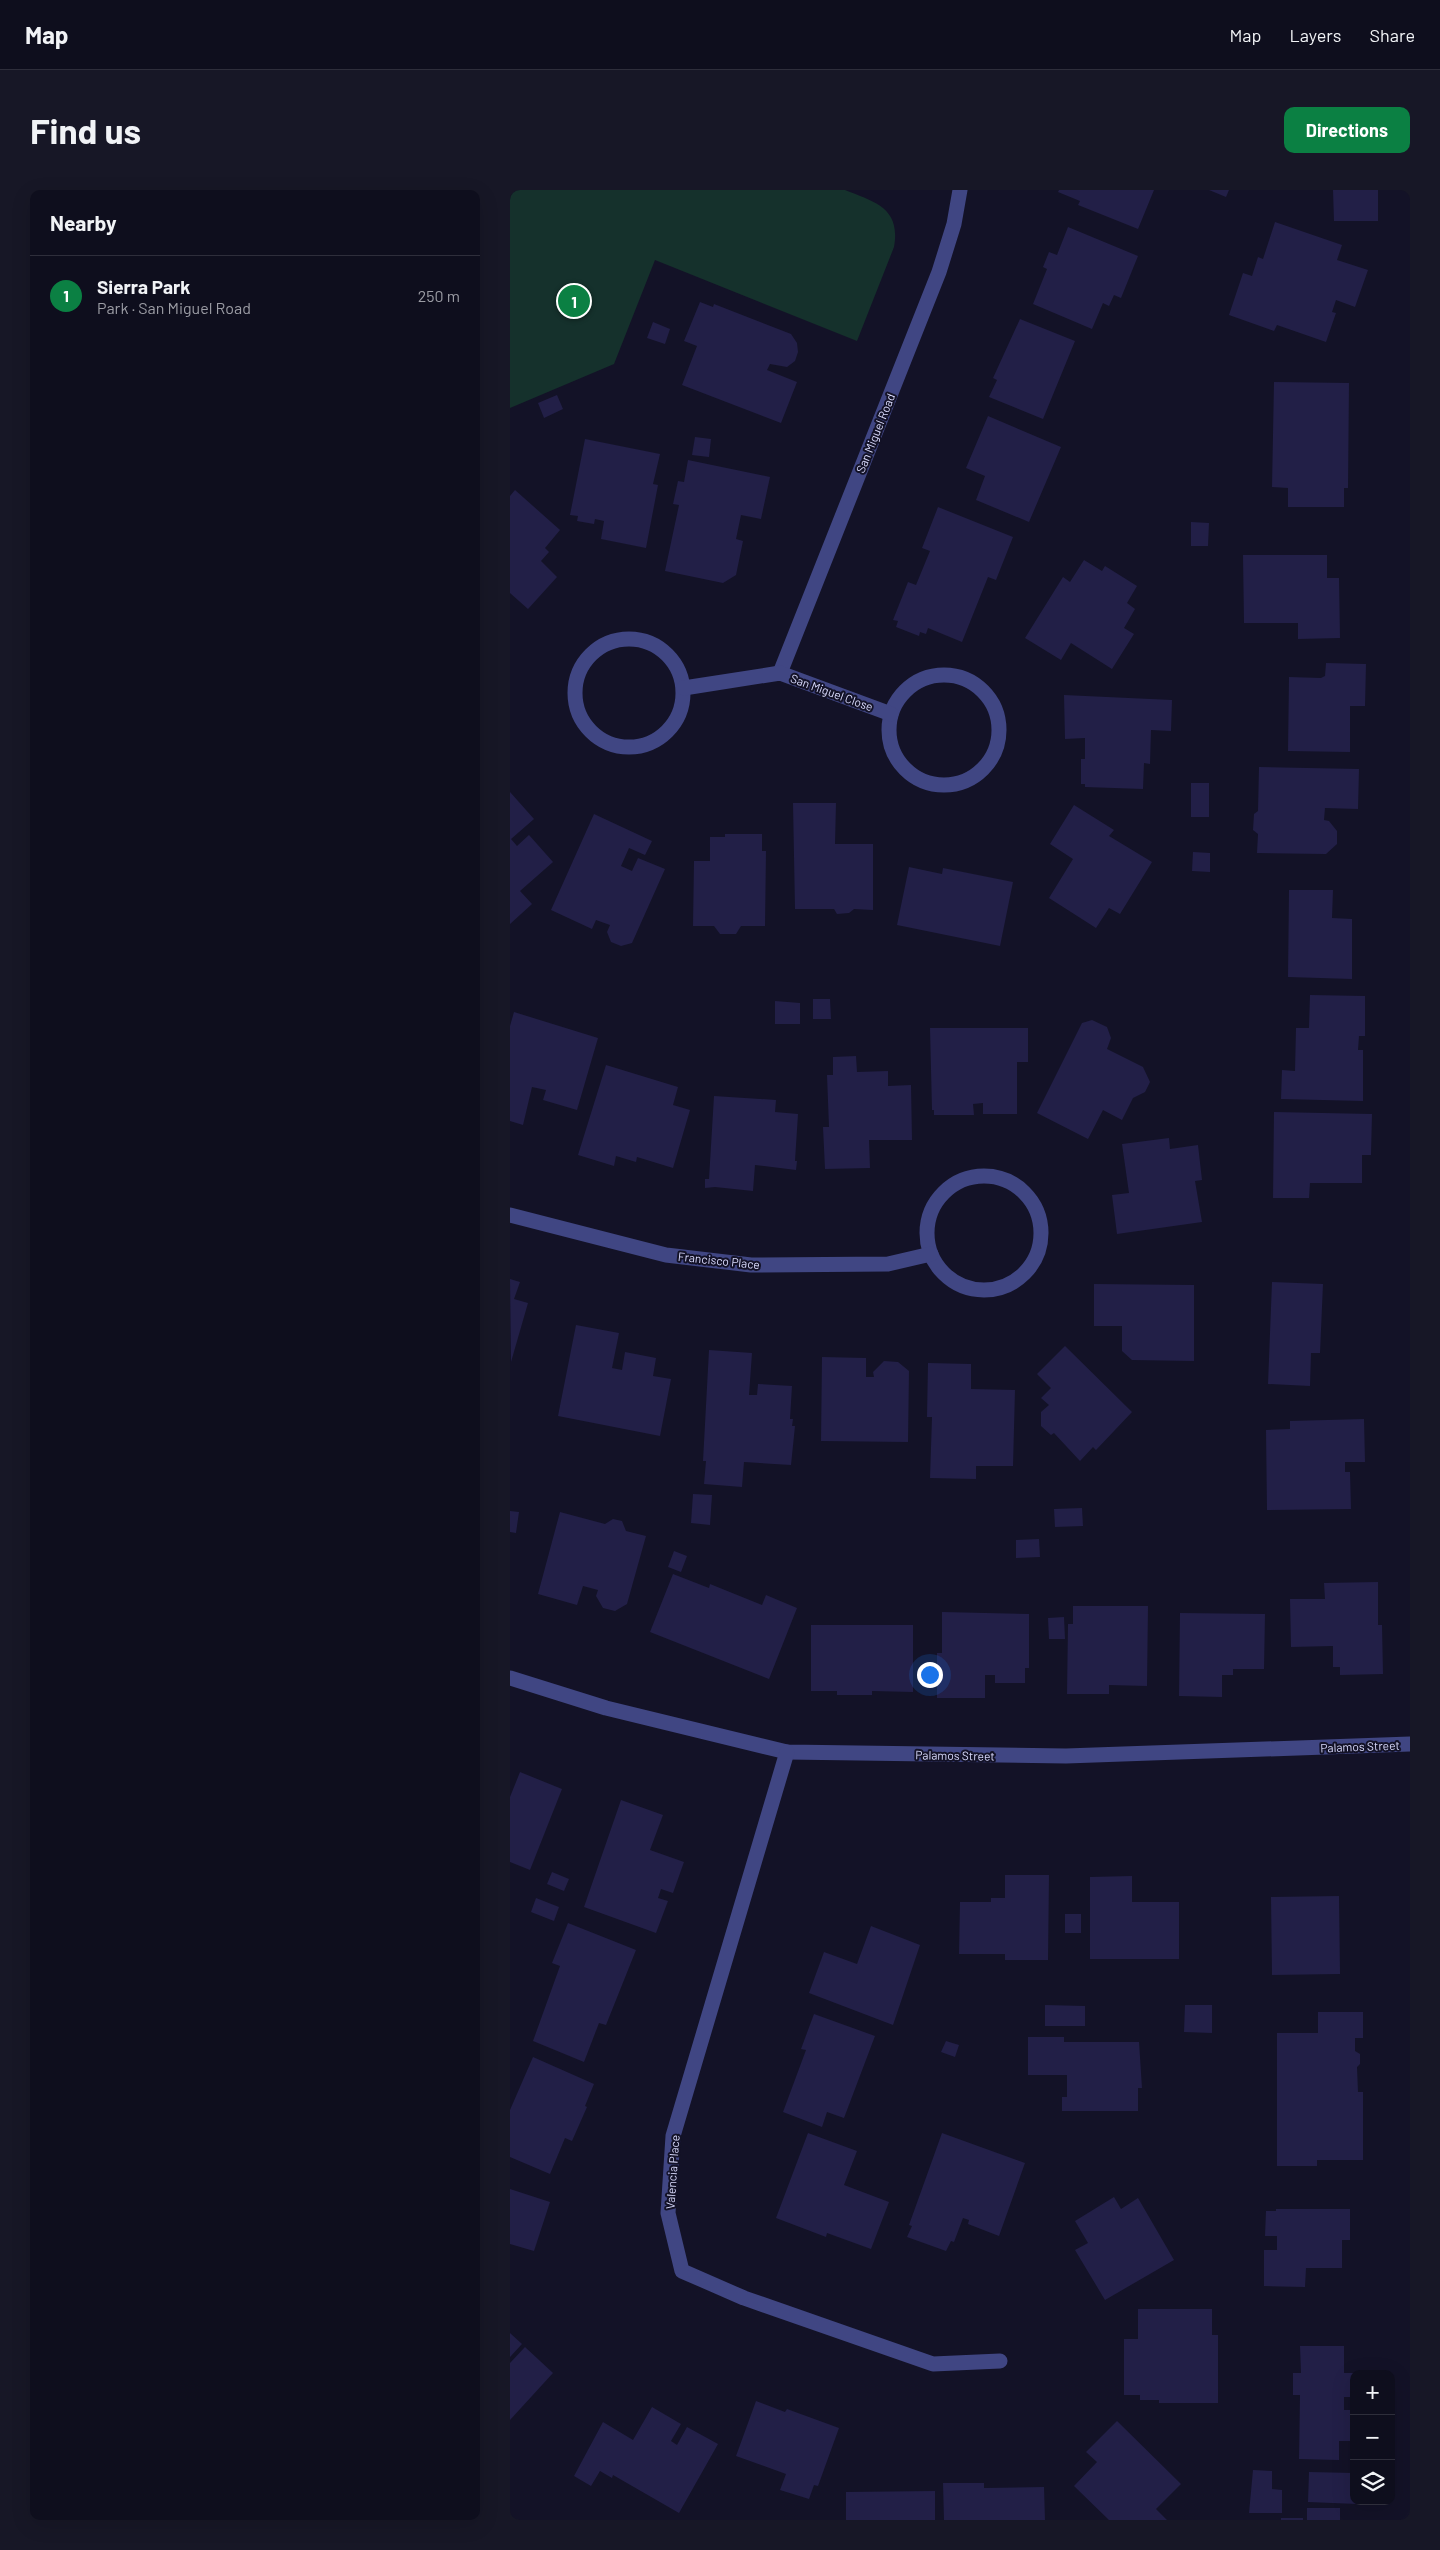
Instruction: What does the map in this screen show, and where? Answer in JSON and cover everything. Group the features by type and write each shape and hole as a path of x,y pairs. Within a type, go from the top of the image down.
{"street":[{"name":"San Miguel Road","path":"780,673 939,272 954,224 960,190"},
{"path":"621,640 638,640 655,645 670,656 679,671 684,688 682,706 675,723 663,736 647,745 629,748 611,745 596,736 583,722 576,706 575,687 580,670 590,656 604,645 621,640"},
{"name":"San Miguel Close","path":"684,688 780,673 891,714"},
{"path":"948,675 966,679 980,690 992,704 998,721 998,740 992,757 980,771 966,781 948,785 930,784 914,777 901,765 892,749 889,732 891,714 899,697 912,684 929,677 948,675"},
{"path":"988,1176 1007,1180 1023,1191 1035,1206 1041,1224 1041,1244 1034,1261 1023,1276 1008,1286 980,1290 971,1289 954,1282 940,1270 931,1254 927,1235 930,1216 938,1199 952,1185 969,1178 988,1176"},
{"name":"Francisco Place","path":"510,1214 666,1255 751,1265 888,1264 931,1254"},
{"name":"Palamos Street","path":"510,1678 606,1708 787,1752 1066,1756 1410,1744"},
{"name":"Valencia Place","path":"787,1752 673,2136 668,2213 682,2271 744,2298 933,2364 1000,2361"}],"green space":[{"path":"510,190 845,190 866,198 883,208 894,223 894,247 857,341 655,260 614,364 510,408"}],"building":[{"path":"1059,190 1154,190 1138,229 1078,205 1080,201 1058,192"},
{"path":"1209,190 1229,190 1226,197"},
{"path":"1333,190 1378,190 1378,221 1334,221"},
{"path":"1275,222 1342,245 1337,260 1368,270 1355,307 1336,300 1332,312 1336,313 1326,342 1277,325 1274,331 1229,315 1243,273 1252,276 1258,257 1263,259"},
{"path":"1068,227 1138,256 1121,298 1114,295 1109,306 1103,303 1092,329 1033,304 1047,269 1043,267 1049,252 1057,255"},
{"path":"700,302 713,307 714,304 791,334 797,343 798,352 795,361 787,367 770,364 767,370 797,382 781,423 682,385 697,346 684,341"},
{"path":"1020,319 1075,341 1043,419 989,397 997,380 993,378"},
{"path":"653,322 670,329 665,344 647,338"},
{"path":"1274,382 1349,383 1348,488 1344,488 1344,507 1288,507 1288,488 1272,487"},
{"path":"557,395 563,409 544,418 538,403"},
{"path":"988,416 1061,447 1029,522 976,500 985,476 966,468"},
{"path":"695,437 711,439 709,457 692,455"},
{"path":"585,439 660,454 653,484 658,485 646,548 601,539 604,521 595,519 594,524 577,521 578,516 570,515"},
{"path":"688,460 770,477 761,519 741,515 736,539 743,541 736,575 723,583 665,571 679,505 673,504 678,481 684,482"},
{"path":"515,490 560,530 545,548 549,552 541,561 557,577 528,609 510,593 510,496"},
{"path":"938,507 1013,537 996,580 988,577 962,642 928,628 926,634 920,632 919,636 896,627 898,621 893,620 908,582 916,585 930,551 922,548"},
{"path":"1191,522 1209,523 1208,546 1191,546"},
{"path":"1243,555 1327,555 1327,578 1339,578 1340,638 1298,639 1298,623 1244,623"},
{"path":"1084,560 1102,571 1105,566 1137,586 1127,603 1135,609 1124,628 1134,634 1112,669 1071,643 1061,660 1025,638 1063,577 1070,582"},
{"path":"1326,663 1366,664 1365,706 1350,706 1350,752 1288,751 1289,677 1321,678 1325,676"},
{"path":"1064,695 1172,700 1171,731 1151,730 1150,764 1144,763 1143,789 1085,787 1085,784 1081,784 1081,759 1085,759 1085,738 1065,739"},
{"path":"1259,767 1359,769 1358,809 1325,808 1324,820 1329,821 1337,831 1337,844 1326,854 1257,853 1258,834 1253,830 1254,814 1258,811"},
{"path":"1191,783 1209,783 1209,817 1191,817"},
{"path":"510,792 534,819 511,839 517,846 529,835 553,862 520,891 532,904 510,924"},
{"path":"793,803 836,803 835,844 873,844 873,910 854,909 849,913 837,914 834,909 795,909"},
{"path":"1074,805 1114,830 1109,836 1152,862 1120,914 1109,908 1096,928 1049,898 1073,859 1050,844"},
{"path":"594,814 652,841 645,855 629,848 621,866 632,871 638,858 665,869 632,943 621,946 611,942 607,932 610,925 596,920 592,929 551,910"},
{"path":"725,834 762,834 762,851 766,851 765,926 741,926 736,934 720,934 714,926 693,926 694,861 710,861 710,837 725,837"},
{"path":"1193,852 1210,853 1210,872 1192,871"},
{"path":"909,867 942,874 943,868 1013,882 1000,946 897,925"},
{"path":"1289,890 1333,890 1332,918 1352,919 1352,979 1288,977"},
{"path":"1310,995 1365,996 1365,1036 1359,1036 1358,1050 1363,1050 1363,1101 1281,1099 1282,1070 1295,1071 1296,1028 1309,1028"},
{"path":"813,999 830,999 831,1019 813,1019"},
{"path":"775,1001 800,1003 800,1024 775,1024"},
{"path":"514,1012 598,1038 577,1110 543,1100 546,1090 532,1087 523,1125 510,1121 510,1026"},
{"path":"1092,1020 1107,1027 1111,1038 1107,1049 1143,1067 1150,1082 1145,1092 1133,1098 1122,1120 1103,1110 1088,1139 1037,1113 1082,1023"},
{"path":"930,1028 1028,1028 1028,1062 1017,1062 1017,1114 983,1114 983,1103 973,1104 974,1115 934,1115 934,1110 932,1110"},
{"path":"856,1056 857,1072 888,1071 888,1086 911,1085 912,1140 869,1140 870,1168 825,1169 823,1127 829,1127 827,1075 833,1075 833,1057"},
{"path":"606,1065 678,1087 673,1105 690,1110 673,1168 637,1157 636,1162 616,1156 614,1166 578,1155"},
{"path":"714,1096 776,1100 775,1112 798,1114 796,1170 755,1165 753,1191 715,1187 705,1188 705,1179 709,1179"},
{"path":"1274,1112 1372,1114 1371,1155 1362,1155 1362,1183 1310,1183 1309,1198 1273,1198"},
{"path":"1169,1138 1170,1149 1198,1145 1202,1180 1195,1181 1202,1222 1117,1234 1112,1195 1129,1193 1122,1144"},
{"path":"510,1279 520,1282 514,1299 528,1303 511,1362"},
{"path":"1272,1282 1323,1284 1320,1353 1311,1353 1310,1386 1268,1384"},
{"path":"1094,1284 1194,1285 1194,1361 1132,1360 1122,1351 1122,1326 1094,1326"},
{"path":"576,1325 619,1333 612,1368 622,1370 625,1352 656,1358 653,1376 671,1379 660,1436 558,1416"},
{"path":"1065,1346 1132,1412 1096,1450 1093,1447 1080,1461 1054,1433 1051,1435 1041,1426 1041,1412 1049,1405 1041,1398 1051,1388 1037,1374"},
{"path":"709,1350 752,1353 749,1395 757,1395 758,1384 792,1386 790,1419 793,1419 792,1426 795,1426 791,1465 744,1462 742,1487 704,1484 706,1461 703,1461"},
{"path":"822,1357 866,1358 866,1377 874,1377 873,1372 884,1361 898,1362 909,1371 908,1442 821,1441"},
{"path":"928,1363 971,1364 971,1389 1015,1390 1013,1466 976,1466 976,1479 930,1478 932,1417 927,1417"},
{"path":"1364,1419 1365,1462 1345,1462 1345,1472 1350,1472 1351,1509 1267,1510 1266,1430 1290,1429 1290,1421"},
{"path":"693,1494 712,1495 710,1525 691,1523"},
{"path":"1082,1508 1083,1526 1055,1527 1054,1509"},
{"path":"510,1511 519,1512 516,1533 510,1532"},
{"path":"560,1512 605,1524 613,1519 622,1521 626,1531 646,1536 627,1604 615,1611 603,1608 596,1596 598,1590 583,1586 577,1605 538,1594"},
{"path":"1039,1539 1040,1557 1016,1558 1016,1540"},
{"path":"674,1551 687,1556 681,1572 668,1567"},
{"path":"673,1574 709,1588 710,1584 762,1605 766,1595 797,1608 769,1679 650,1632"},
{"path":"1378,1582 1378,1625 1382,1625 1383,1674 1340,1675 1340,1667 1333,1667 1333,1646 1291,1647 1290,1599 1325,1599 1324,1583"},
{"path":"1073,1606 1148,1606 1147,1686 1109,1685 1109,1694 1067,1694 1068,1624 1073,1624"},
{"path":"942,1612 1029,1614 1029,1668 1025,1668 1025,1683 995,1683 995,1675 985,1675 985,1698 937,1698 937,1653 942,1653"},
{"path":"1180,1613 1265,1614 1264,1669 1233,1669 1233,1675 1222,1675 1222,1697 1179,1696"},
{"path":"1064,1617 1065,1639 1049,1639 1048,1618"},
{"path":"811,1625 913,1625 913,1692 872,1691 872,1695 837,1695 837,1691 811,1691"},
{"path":"520,1772 562,1789 530,1870 510,1862 510,1797"},
{"path":"621,1800 663,1815 650,1850 684,1862 673,1893 661,1889 658,1898 668,1901 656,1933 584,1907"},
{"path":"552,1872 569,1879 564,1891 547,1884"},
{"path":"1005,1875 1049,1875 1048,1960 1005,1960 1005,1954 959,1954 960,1902 991,1902 991,1898 1005,1898"},
{"path":"1132,1876 1132,1902 1179,1902 1179,1959 1090,1959 1090,1877"},
{"path":"1339,1896 1340,1974 1272,1975 1271,1897"},
{"path":"536,1898 559,1907 554,1921 531,1912"},
{"path":"1065,1914 1081,1914 1081,1933 1065,1933"},
{"path":"568,1923 636,1950 606,2025 599,2023 584,2062 533,2041 560,1966 552,1963"},
{"path":"871,1926 920,1945 893,2025 809,1993 824,1952 857,1964"},
{"path":"1045,2005 1085,2006 1085,2026 1045,2026"},
{"path":"1185,2005 1212,2005 1212,2033 1184,2032"},
{"path":"1318,2012 1363,2012 1363,2038 1355,2038 1355,2051 1360,2054 1360,2064 1357,2067 1358,2092 1363,2092 1363,2160 1317,2160 1317,2166 1277,2166 1277,2033 1318,2033"},
{"path":"814,2014 875,2036 844,2118 827,2112 822,2127 783,2112 806,2050 801,2049"},
{"path":"1028,2037 1064,2037 1064,2042 1139,2042 1142,2088 1138,2088 1138,2111 1062,2111 1062,2097 1067,2097 1067,2075 1028,2075"},
{"path":"946,2041 959,2045 955,2057 941,2052"},
{"path":"533,2057 594,2084 585,2106 587,2107 572,2141 565,2138 550,2174 510,2157 510,2110"},
{"path":"808,2133 857,2151 844,2185 889,2202 871,2249 827,2233 826,2237 776,2218"},
{"path":"942,2133 1025,2163 999,2236 968,2224 969,2220 963,2218 954,2242 951,2241 946,2251 907,2237 912,2226 909,2225"},
{"path":"510,2189 550,2202 534,2251 510,2244"},
{"path":"1114,2197 1121,2209 1138,2198 1174,2260 1105,2300 1075,2250 1088,2243 1075,2221"},
{"path":"1276,2209 1350,2209 1350,2240 1342,2240 1342,2268 1306,2268 1305,2287 1264,2286 1264,2250 1277,2250 1277,2236 1265,2236 1266,2211 1276,2211"},
{"path":"1138,2309 1212,2309 1212,2335 1218,2335 1218,2403 1159,2403 1159,2400 1140,2400 1140,2395 1124,2395 1124,2339 1138,2339"},
{"path":"510,2333 522,2344 510,2357"},
{"path":"1300,2346 1344,2346 1344,2373 1350,2373 1350,2397 1344,2397 1344,2410 1350,2410 1350,2441 1339,2441 1339,2460 1299,2459 1300,2395 1293,2395 1293,2373 1301,2373"},
{"path":"525,2347 553,2373 510,2420 510,2363"},
{"path":"756,2401 785,2412 787,2409 839,2428 818,2486 814,2485 809,2499 780,2490 786,2474 736,2456"},
{"path":"652,2407 681,2424 671,2441 677,2445 687,2427 718,2444 679,2513 613,2475 612,2478 600,2471 591,2486 574,2476 603,2422 633,2440"},
{"path":"1117,2421 1181,2484 1156,2509 1167,2520 1109,2520 1074,2486 1097,2462 1086,2452"},
{"path":"1253,2470 1272,2471 1272,2489 1282,2490 1282,2513 1249,2513"},
{"path":"1309,2472 1350,2473 1350,2504 1308,2502"},
{"path":"943,2483 984,2483 984,2488 1044,2487 1045,2520 944,2520"},
{"path":"935,2491 935,2520 846,2520 846,2492"},
{"path":"1307,2508 1340,2508 1340,2520 1307,2520"},
{"path":"1281,2518 1303,2518 1303,2520 1281,2520"}],"place":[{"name":"Sierra Park","path":"574,301"}]}
